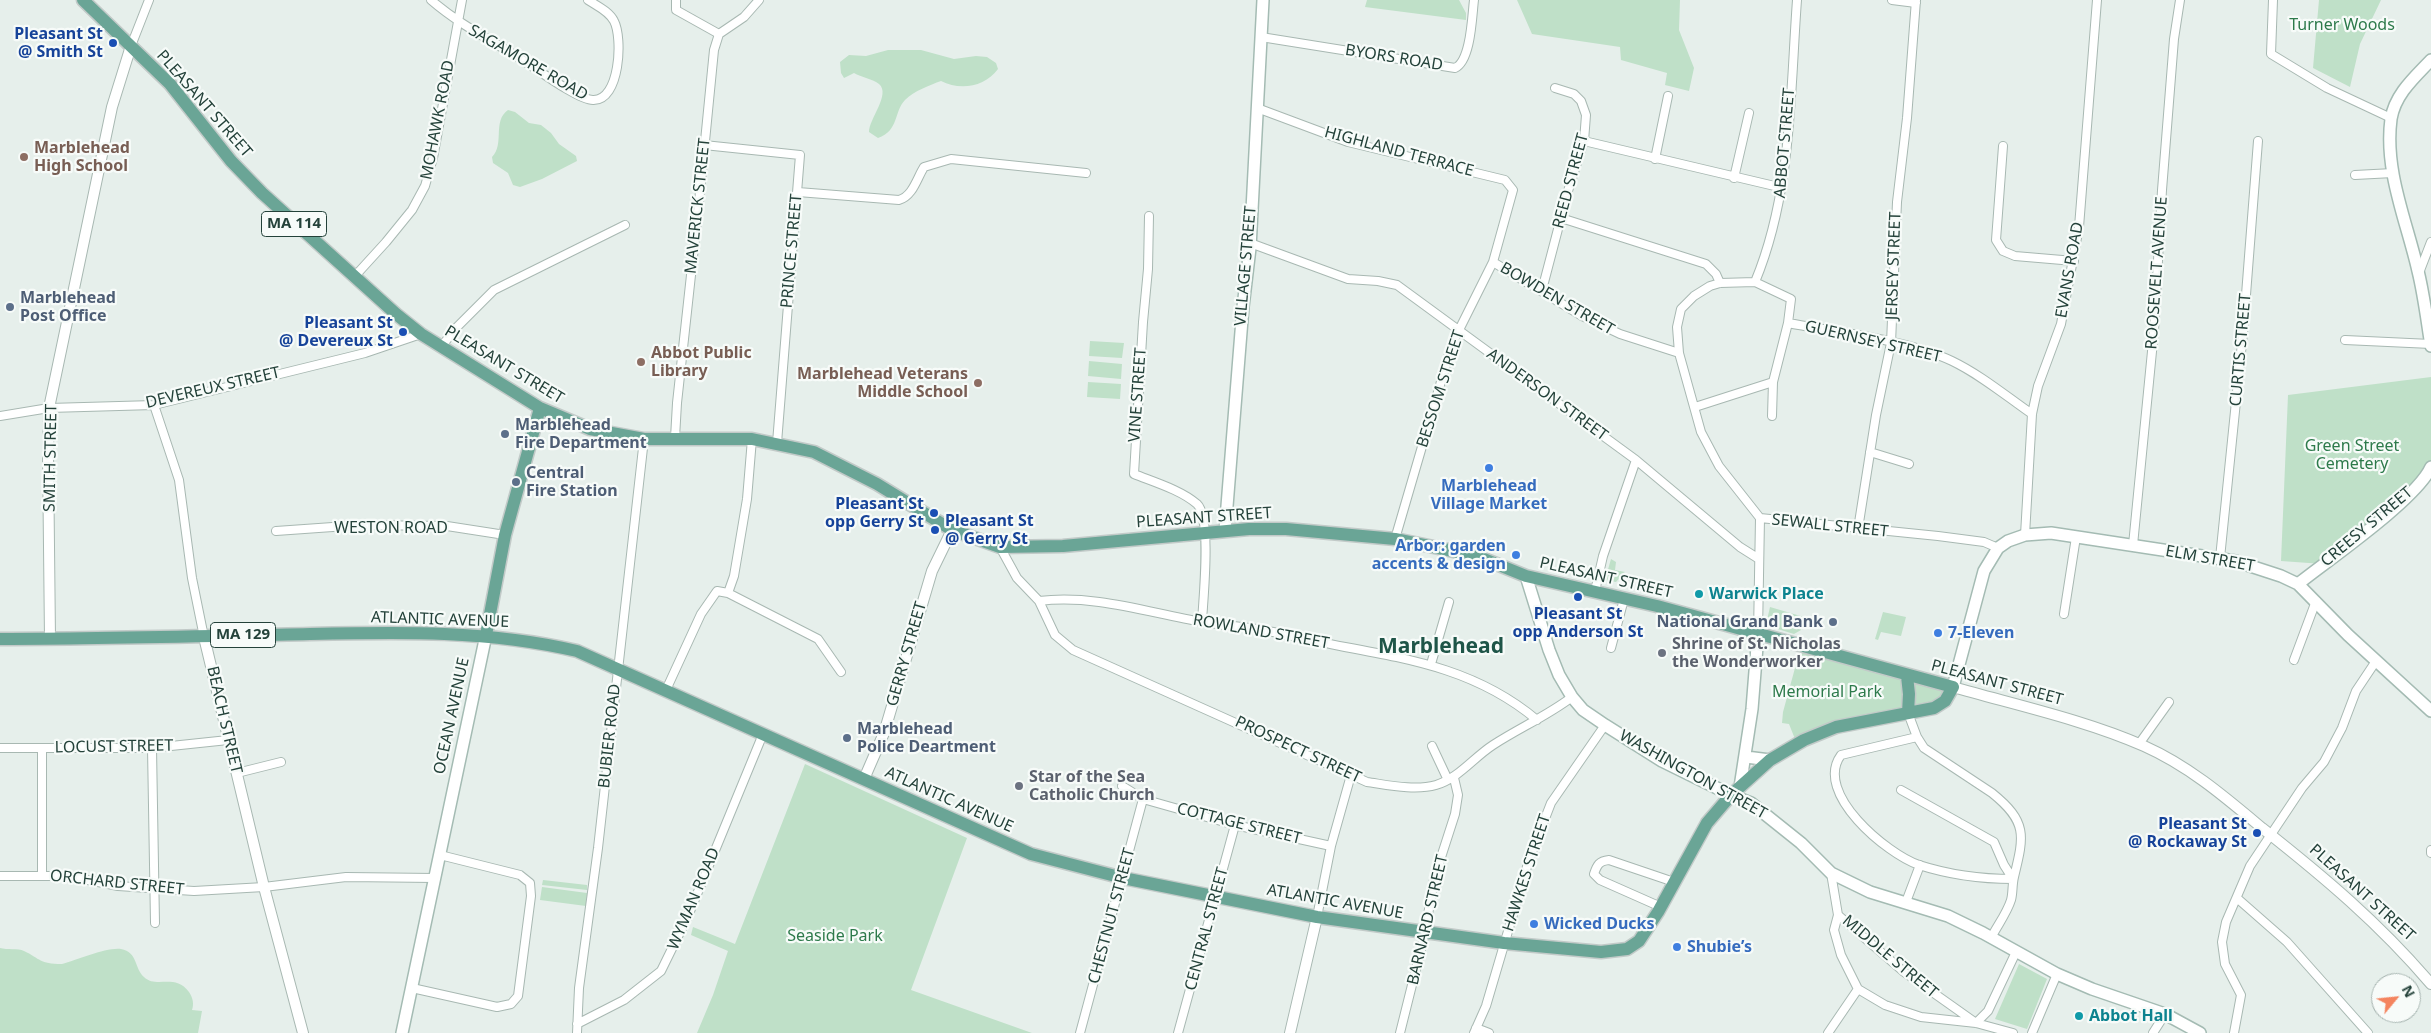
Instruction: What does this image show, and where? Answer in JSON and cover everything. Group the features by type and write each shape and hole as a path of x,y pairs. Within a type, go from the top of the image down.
{"main road":[{"name":"PLEASANT STREET","path":"83,0 170,84 232,161 262,193 421,334 540,408 590,429 644,439 752,439 821,454 877,484 952,530 1000,547 1071,546 1225,531 1286,530 1395,539 1484,559 1526,576 1624,598 1953,687"},
{"name":"VILLAGE STREET","path":"1225,531 1250,243 1263,0"},
{"path":"2431,60 2407,85 2397,102 2391,118 2390,156 2419,273 2431,345"},
{"name":"OCEAN AVENUE","path":"402,1033 486,635 505,535 540,408"},
{"name":"CREESY STREET","path":"2298,584 2405,498 2428,473 2431,467"},
{"name":"ELM STREET","path":"1998,548 2026,535 2051,534 2220,558 2263,569 2298,584 2376,661 2431,711"},
{"path":"1953,687 1984,571 1998,548"},
{"name":"WASHINGTON STREET","path":"1526,576 1548,650 1572,697 1583,710 1604,725 1662,761 1736,791 1771,817 1831,873 1870,892 1948,916 2057,974 2092,989 2165,1014 2200,1033"},
{"name":"ATLANTIC AVENUE","path":"0,638 204,637 335,633 486,635 577,651 1032,854 1123,878 1317,917 1504,943 1617,951 1627,949 1639,940 1661,907 1704,828 1736,791 1770,760 1797,744 1828,730 1941,704 1953,687"},
{"path":"1736,791 1746,757 1758,634"},
{"path":"1907,676 1908,713"},
{"path":"1746,757 1770,760"}],"street":[{"path":"131,46 149,0"},
{"path":"432,0 458,21"},
{"name":"MOHAWK ROAD","path":"355,276 406,217 425,186 433,158 462,0"},
{"name":"SAGAMORE ROAD","path":"458,21 556,82 591,101 600,100 608,91 616,75 620,59 619,42 614,19 608,12 588,0"},
{"path":"676,0 676,10 719,34 744,17 758,0"},
{"name":"BYORS ROAD","path":"1261,37 1455,68 1463,62 1467,52 1474,0"},
{"name":"ABBOT STREET","path":"1755,282 1769,250 1783,188 1797,0"},
{"path":"1892,0 1916,1"},
{"name":"EVANS ROAD","path":"2026,535 2032,414 2041,378 2061,324 2079,227 2097,0"},
{"name":"ROOSEVELT AVENUE","path":"2133,546 2154,331 2162,190 2174,39 2180,0"},
{"path":"2273,0 2271,54 2327,88 2391,118"},
{"name":"JERSEY STREET","path":"1858,529 1870,452 1891,343 1897,202 1907,118 1916,1"},
{"name":"MAVERICK STREET","path":"675,438 676,403 714,50 719,34"},
{"name":"SMITH STREET","path":"50,639 49,408 112,106 131,46"},
{"name":"REED STREET","path":"1542,290 1584,141 1586,115 1581,101 1574,94 1554,88"},
{"path":"1655,159 1668,96"},
{"path":"1734,178 1749,113"},
{"name":"HIGHLAND TERRACE","path":"1257,114 1348,142 1505,180 1511,186"},
{"path":"1584,141 1734,178 1783,188"},
{"name":"CURTIS STREET","path":"2220,558 2242,343 2258,141"},
{"name":"PRINCE STREET","path":"704,145 800,155 777,443"},
{"path":"2003,146 1996,240 2002,251 2015,256 2074,261"},
{"path":"798,192 899,200 906,198 911,192 924,167 931,163 951,159 1086,173"},
{"path":"2355,175 2393,173"},
{"name":"BESSOM STREET","path":"1395,539 1452,344 1493,262 1512,195 1511,186"},
{"name":"VINE STREET","path":"1149,216 1148,269 1134,474 1196,503 1202,509 1206,533"},
{"path":"1561,218 1706,264 1713,269 1720,284 1755,282 1791,299 1788,323 1773,382 1772,416"},
{"path":"441,347 456,328 494,290 625,225"},
{"path":"2419,273 2431,242"},
{"name":"ANDERSON STREET","path":"1250,243 1348,279 1378,281 1397,286 1636,460 1740,547 1759,559"},
{"name":"BOWDEN STREET","path":"1493,262 1582,316 1620,334 1679,353"},
{"name":"SEWALL STREET","path":"1720,284 1710,286 1694,296 1681,309 1677,327 1679,353 1701,432 1719,466 1760,518 1938,536 1984,542 1998,548"},
{"name":"GUERNSEY STREET","path":"1788,323 1891,343 1951,360 2032,414"},
{"name":"DEVEREUX STREET","path":"0,416 49,408 154,405 364,353 421,334"},
{"path":"2345,340 2431,345"},
{"path":"1695,407 1773,382"},
{"name":"BEACH STREET","path":"154,405 179,480 192,578 204,637 264,887 303,1033"},
{"name":"BUBIER ROAD","path":"577,1033 579,988 595,869 644,439"},
{"path":"728,593 734,576 747,499 752,439"},
{"path":"1870,452 1909,464"},
{"path":"1595,592 1602,556 1636,460"},
{"path":"1758,634 1760,518"},
{"name":"WESTON ROAD","path":"276,531 362,525 447,526 505,535"},
{"name":"GERRY STREET","path":"864,779 884,733 932,571 952,530"},
{"path":"1202,622 1206,533"},
{"path":"2064,614 2076,537"},
{"path":"1000,547 1017,578 1039,601"},
{"path":"666,690 701,614 717,591 728,593 818,639 841,672"},
{"name":"ROWLAND STREET","path":"1039,601 1063,598 1088,600 1202,622 1255,629 1400,656 1462,674 1521,707 1537,720"},
{"path":"1611,648 1624,598"},
{"name":"PROSPECT STREET","path":"1039,601 1054,636 1073,650 1198,704 1367,782 1410,786 1435,785 1451,779 1480,754 1554,711 1572,697"},
{"path":"2294,660 2316,601"},
{"path":"1431,664 1449,602"},
{"path":"2234,1033 2241,995 2225,964 2222,942 2226,922 2238,899 2239,891 2250,866 2302,788 2324,762 2342,728 2356,691 2376,661"},
{"name":"PLEASANT STREET","path":"1953,687 2062,718 2139,744 2182,766 2271,835 2364,912 2431,984"},
{"path":"2139,744 2169,702"},
{"path":"1908,713 1917,737 1924,748 1982,786 2001,801 2011,812 2018,824 2022,849 2013,879 2011,900 1992,938"},
{"name":"HAWKES STREET","path":"1475,1031 1486,1006 1504,943 1518,903 1529,860 1551,802 1604,725"},
{"name":"WYMAN ROAD","path":"577,1024 624,1000 661,971 688,916 762,734"},
{"path":"1917,737 1841,755 1835,763 1836,786 1843,801 1856,819 1897,854 1920,865 1970,877 1991,880 2013,879"},
{"name":"LOCUST STREET","path":"0,748 152,748 228,740"},
{"name":"BARNARD STREET","path":"1400,1033 1425,933 1434,879 1455,814 1458,795 1432,746"},
{"path":"42,748 42,875"},
{"path":"152,748 155,923"},
{"path":"237,773 281,762"},
{"path":"1290,1033 1317,917 1331,846 1351,775"},
{"name":"COTTAGE STREET","path":"1122,786 1143,799 1234,825 1331,846"},
{"path":"1901,790 1994,842 2004,865 2013,879"},
{"name":"CHESTNUT STREET","path":"1080,1033 1143,799"},
{"name":"CENTRAL STREET","path":"1178,1033 1234,825"},
{"path":"412,988 497,1006 511,1004 518,996 531,896 530,883 520,875 440,855"},
{"path":"1661,907 1600,880 1594,874 1596,866 1602,861 1608,860 1674,882"},
{"path":"1906,902 1920,865"},
{"name":"MIDDLE STREET","path":"1831,873 1838,915 1904,972 1976,1023"},
{"name":"ORCHARD STREET","path":"0,876 68,876 118,886 154,890 194,891 264,887 346,877 435,878"},
{"path":"2238,899 2287,942 2368,1033"},
{"path":"1838,915 1834,930 1841,955 1858,988 1885,1005 1921,1017 1976,1023 2012,1033"},
{"path":"1976,1023 1988,1011 2016,952"},
{"path":"2032,1033 2057,974"},
{"path":"1828,1033 1858,988"},
{"path":"2153,1033 2165,1014"},
{"path":"1475,1031 1489,1033"}],"green space":[{"path":"1367,0 1459,0 1466,13 1466,20 1365,7"},
{"path":"1517,0 1680,0 1679,30 1694,68 1689,91 1665,85 1667,73 1621,60 1620,47 1532,34"},
{"name":"Turner Woods","path":"2319,0 2381,0 2360,44 2350,87 2313,68"},
{"path":"888,50 921,50 954,59 976,56 987,57 996,63 998,69 986,80 972,85 956,86 941,81 917,91 905,100 890,131 878,138 869,132 881,100 882,88 876,82 854,73 844,78 841,73 840,62 849,55 866,56"},
{"path":"508,110 515,112 529,123 541,125 551,133 559,144 576,156 577,161 542,179 520,187 513,185 508,173 493,163 492,157 498,146 501,120"},
{"path":"1090,341 1124,343 1122,358 1089,356"},
{"path":"1089,361 1122,364 1121,379 1088,376"},
{"name":"Green Street Cemetery","path":"2431,377 2431,465 2428,473 2323,564 2281,561 2288,395"},
{"path":"1088,382 1121,384 1120,399 1087,397"},
{"path":"1611,559 1616,562 1615,570 1625,572 1616,582 1605,580"},
{"path":"1770,607 1804,617 1801,630 1794,634 1771,627 1767,620"},
{"path":"1883,612 1906,617 1901,636 1881,632 1878,640 1875,639"},
{"name":"Memorial Park","path":"1801,646 1953,687 1949,696 1908,713 1797,744 1789,724 1782,723 1783,712"},
{"name":"Seaside Park","path":"805,764 967,838 911,990 1032,1033 697,1033 713,995 728,951 691,935 693,927 735,944"},
{"path":"543,880 587,885 587,890 542,885"},
{"path":"542,887 587,893 586,906 540,900"},
{"path":"0,948 22,950 41,961 54,964 62,964 108,950 121,949 126,951 133,957 144,977 154,982 172,982 184,986 193,1001 192,1010 202,1011 198,1033 0,1033"},
{"path":"2019,964 2047,979 2027,1029 1995,1019"}],"place":[{"name":"Pleasant St @ Smith St","path":"113,43"},
{"name":"Marblehead High School","path":"24,157"},
{"name":"Marblehead Post Office","path":"10,307"},
{"name":"Pleasant St @ Devereux St","path":"403,332"},
{"name":"Abbot Public Library","path":"641,362"},
{"name":"Marblehead Veterans Middle School","path":"978,383"},
{"name":"Marblehead Fire Department","path":"505,434"},
{"name":"Marblehead Village Market","path":"1489,468"},
{"name":"Central Fire Station","path":"516,482"},
{"name":"Pleasant St opp Gerry St","path":"934,513"},
{"name":"Pleasant St @ Gerry St","path":"935,530"},
{"name":"Arbor: garden accents & design","path":"1516,555"},
{"name":"Warwick Place","path":"1699,594"},
{"name":"Pleasant St opp Anderson St","path":"1578,597"},
{"name":"National Grand Bank","path":"1833,622"},
{"name":"7-Eleven","path":"1938,633"},
{"name":"Shrine of St. Nicholas the Wonderworker","path":"1662,653"},
{"name":"Marblehead Police Deartment","path":"847,738"},
{"name":"Star of the Sea Catholic Church","path":"1019,786"},
{"name":"Pleasant St @ Rockaway St","path":"2257,833"},
{"name":"Wicked Ducks","path":"1534,924"},
{"name":"Shubie’s","path":"1677,947"},
{"name":"Abbot Hall","path":"2079,1016"}],"district":[{"name":"Marblehead","path":"1441,647"}]}
